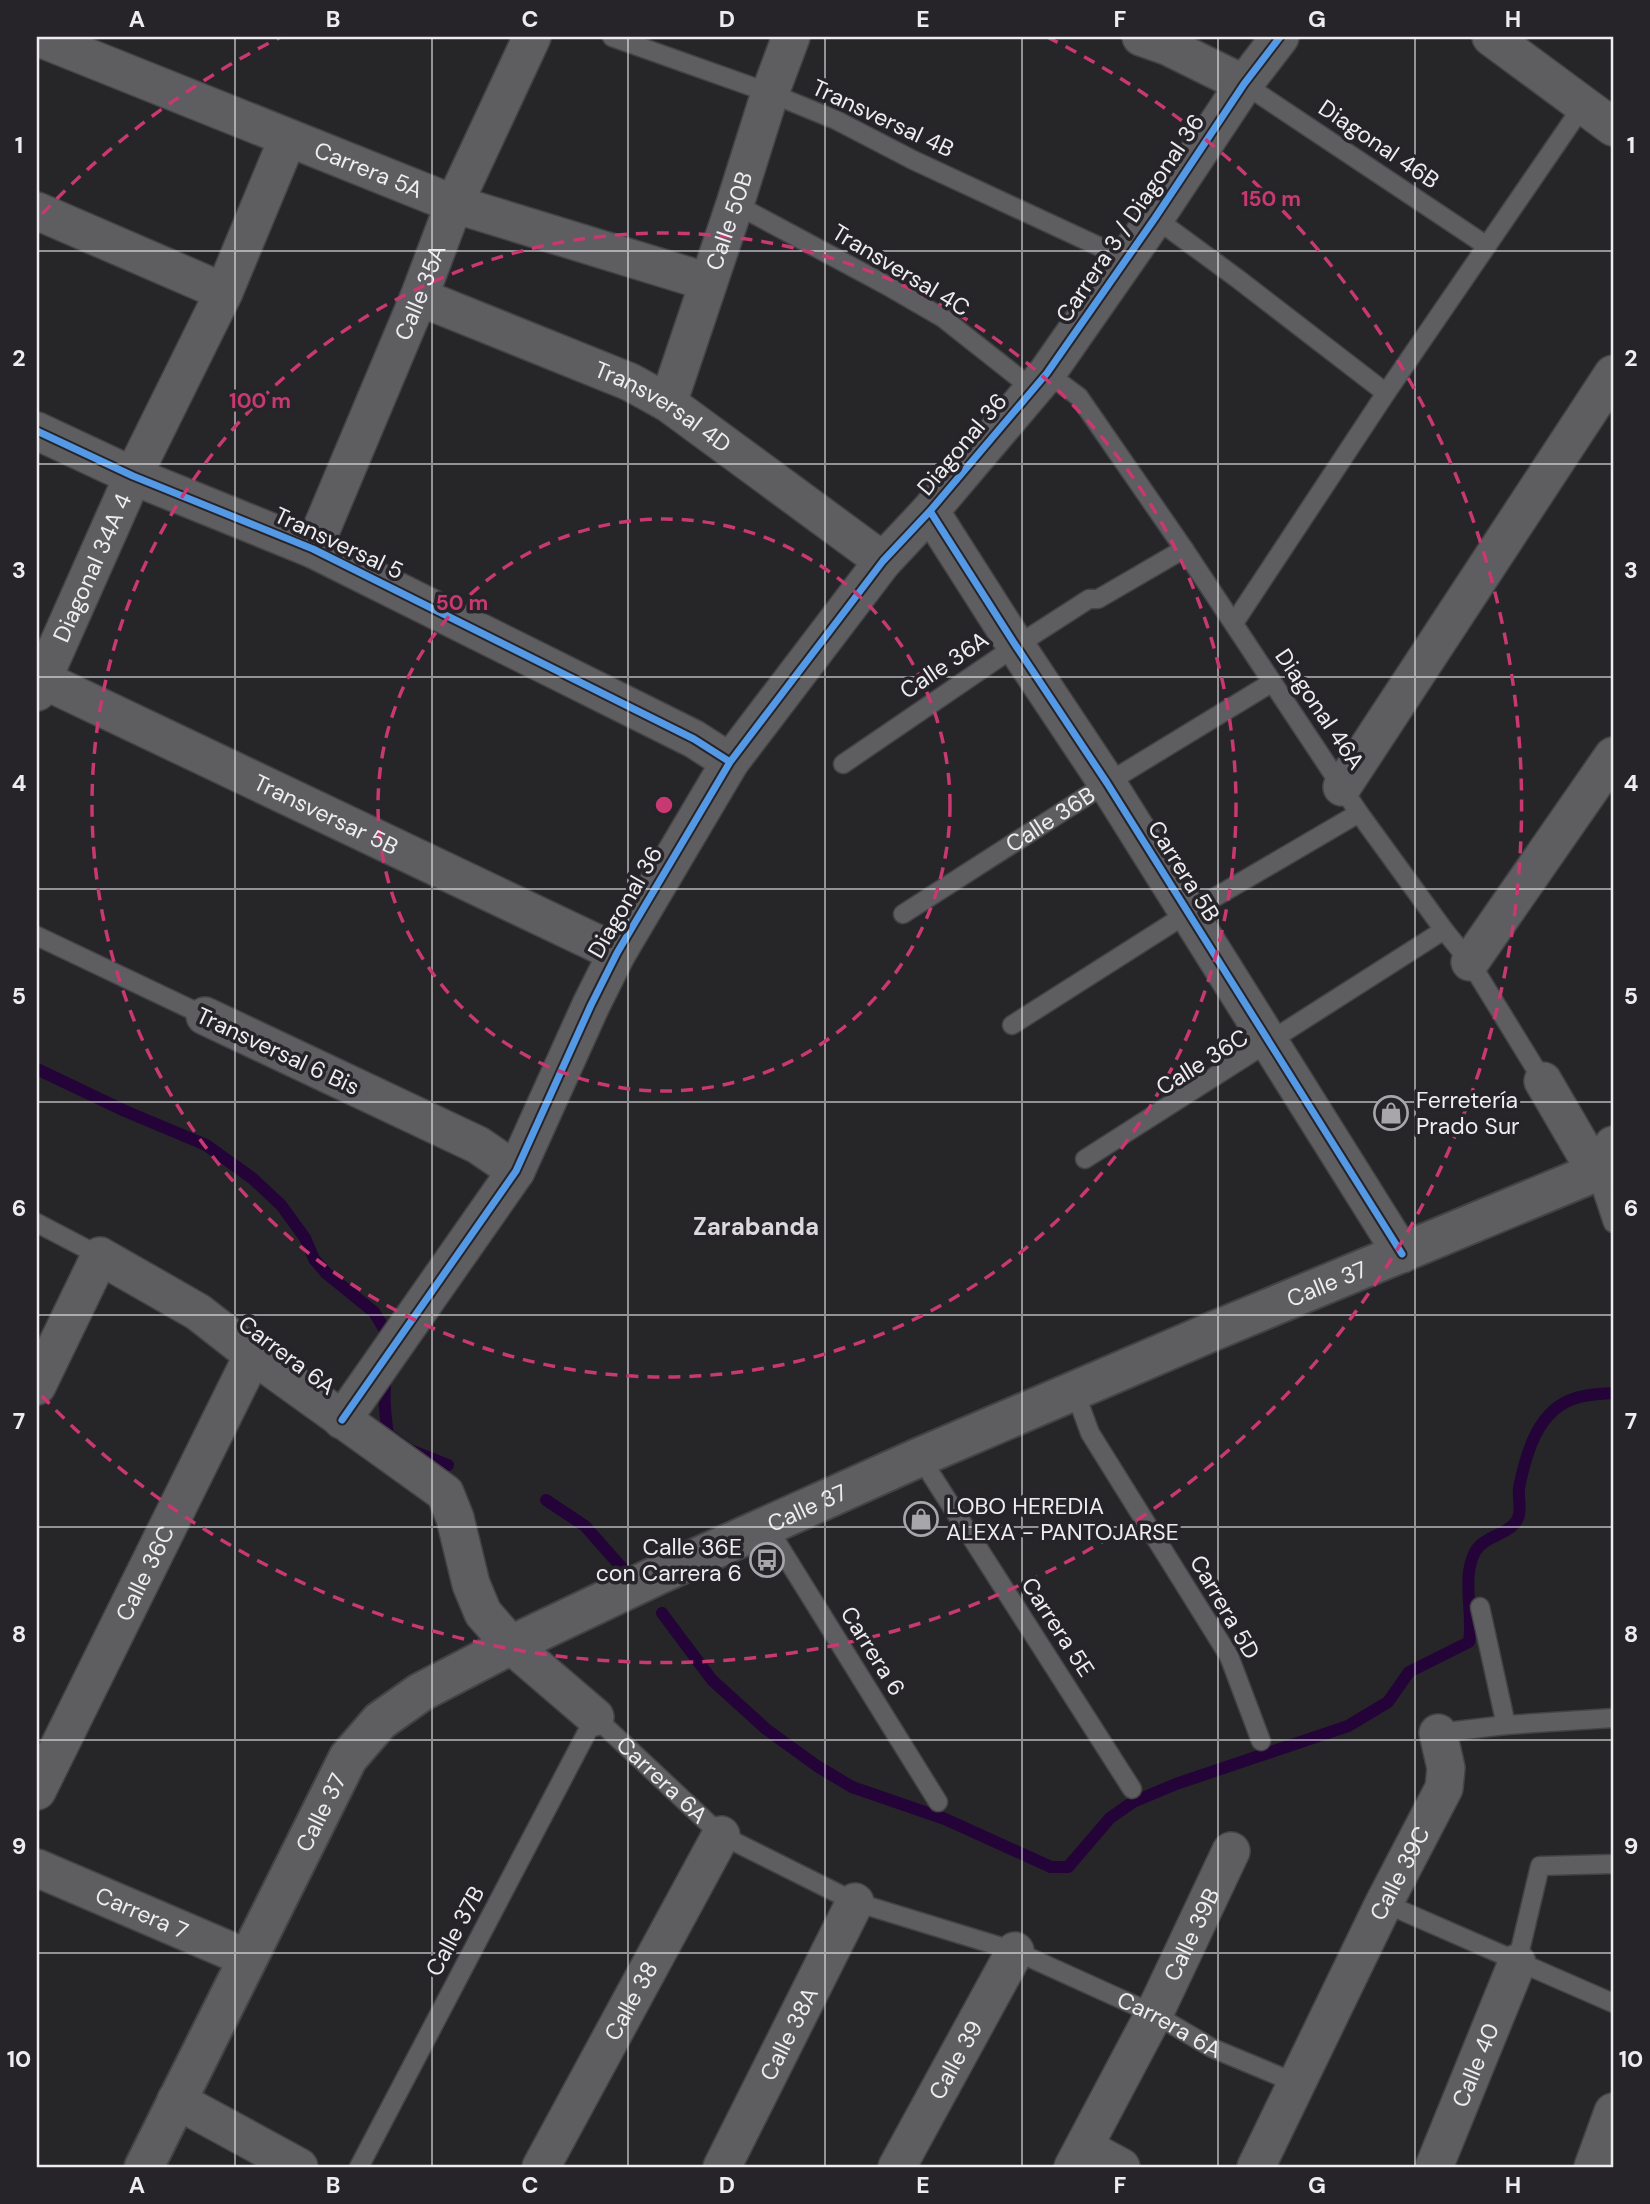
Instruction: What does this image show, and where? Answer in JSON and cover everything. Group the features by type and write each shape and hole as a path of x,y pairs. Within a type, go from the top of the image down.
{"main road":[{"name":"Calle 37","path":"144,2167 348,1758 380,1721 421,1692 511,1645 766,1525 1216,1330 1402,1254 1608,1161"}],"street":[{"name":"Carrera 5A","path":"37,37 454,204 708,282"},
{"name":"Calle 35A","path":"313,549 419,298 454,204 532,37"},
{"name":"Calle 50B","path":"668,403 770,93 792,37"},
{"path":"1141,37 1167,46 1244,84"},
{"name":"Carrera 3 / Diagonal 36","path":"1040,381 1155,218 1244,84 1280,37"},
{"path":"1491,37 1613,127"},
{"name":"Diagonal 34A 4","path":"39,683 133,476 224,292 288,138"},
{"path":"37,211 224,292"},
{"name":"Transversal 4D","path":"419,298 630,382 668,403 883,561"},
{"path":"1350,800 1613,374"},
{"name":"Diagonal 36","path":"342,1420 516,1171 617,953 730,762 883,561 930,511 1040,381"},
{"name":"Transversal 5","path":"37,431 133,476 313,549 694,739 730,762"},
{"name":"Carrera 5B","path":"930,511 1107,783 1402,1254"},
{"name":"Transversar 5B","path":"39,683 617,953"},
{"path":"1470,962 1613,755"},
{"name":"Transversal 6 Bis","path":"205,1016 478,1145 516,1171"},
{"path":"1543,1081 1608,1161"},
{"path":"37,1386 100,1256"},
{"name":"Carrera 6A","path":"100,1256 198,1312 253,1355 445,1493 471,1584 483,1613 511,1645 595,1717"},
{"name":"Calle 36C","path":"37,1791 253,1355"},
{"name":"Calle 39C","path":"1256,2167 1384,1903 1444,1788 1446,1768 1438,1734"},
{"name":"Calle 38","path":"541,2167 721,1835"},
{"name":"Calle 39B","path":"1078,2157 1154,2014 1231,1851"},
{"name":"Carrera 7","path":"37,1868 247,1958"},
{"name":"Calle 38A","path":"722,2167 855,1902"},
{"name":"Calle 39","path":"897,2167 1015,1951"},
{"name":"Calle 40","path":"1434,2167 1517,1963"},
{"path":"176,2100 299,2167"},
{"path":"1593,2167 1613,2112"},
{"path":"1078,2157 1121,2167"}],"lane":[{"name":"Transversal 4B","path":"612,37 770,93 836,120 913,160 1126,260"},
{"name":"Diagonal 46B","path":"1244,84 1487,246"},
{"path":"1234,622 1386,393 1584,104"},
{"name":"Transversal 4C","path":"735,204 943,318 1040,381"},
{"path":"1155,218 1386,393"},
{"name":"Diagonal 46A","path":"1040,381 1079,397 1234,622 1271,683 1350,800 1470,962 1543,1081"},
{"name":"Calle 36A","path":"843,764 1089,599 1098,599 1184,549"},
{"name":"Calle 36B","path":"902,914 1107,783 1271,683"},
{"path":"1012,1025 1188,913 1350,800"},
{"name":"Calle 36C","path":"1085,1159 1444,930"},
{"name":"Transversal 6 Bis","path":"37,936 205,1016"},
{"path":"1608,1161 1613,1223"},
{"path":"37,1223 100,1256"},
{"name":"Carrera 5D","path":"1075,1392 1090,1433 1229,1656 1261,1741"},
{"name":"Carrera 5E","path":"920,1457 1132,1789"},
{"name":"Carrera 6","path":"766,1525 938,1802"},
{"path":"1480,1607 1507,1724"},
{"name":"Carrera 6A","path":"595,1717 721,1835 855,1902 1015,1951 1154,2014 1212,2048 1296,2083"},
{"name":"Calle 37B","path":"359,2167 595,1717"},
{"name":"Calle 39C","path":"1438,1734 1507,1724 1613,1718"},
{"path":"1517,1963 1540,1866 1613,1864"},
{"path":"1384,1903 1613,2003"}],"waterway":[{"path":"37,1069 125,1111 206,1145 252,1178 281,1205 305,1238 314,1259 326,1273 374,1312 388,1341"},
{"path":"386,1376 388,1434 410,1450 448,1465"},
{"path":"662,1613 712,1680 766,1729 817,1766 852,1787 945,1819 1051,1867 1068,1867 1110,1818 1133,1802 1176,1784 1348,1726 1388,1702 1409,1672 1469,1642 1468,1584 1471,1562 1475,1552 1485,1541 1506,1531 1516,1522 1520,1512 1519,1488 1536,1434 1543,1422 1563,1404 1585,1396 1613,1393"},
{"path":"546,1500 585,1526 623,1569"}],"cycle path":[{"path":"342,1420 516,1171 617,953 730,762 883,561 930,511 1047,373 1244,84 1280,37"},
{"path":"37,431 133,476 313,549 694,739 730,762"},
{"path":"930,511 1107,783 1402,1254"}],"place":[{"name":"Ferretería Prado Sur","path":"1391,1113"},
{"name":"LOBO HEREDIA ALEXA - PANTOJARSE","path":"921,1519"},
{"name":"Calle 36E con Carrera 6","path":"767,1560"}],"district":[{"name":"Zarabanda","path":"756,1226"}]}
